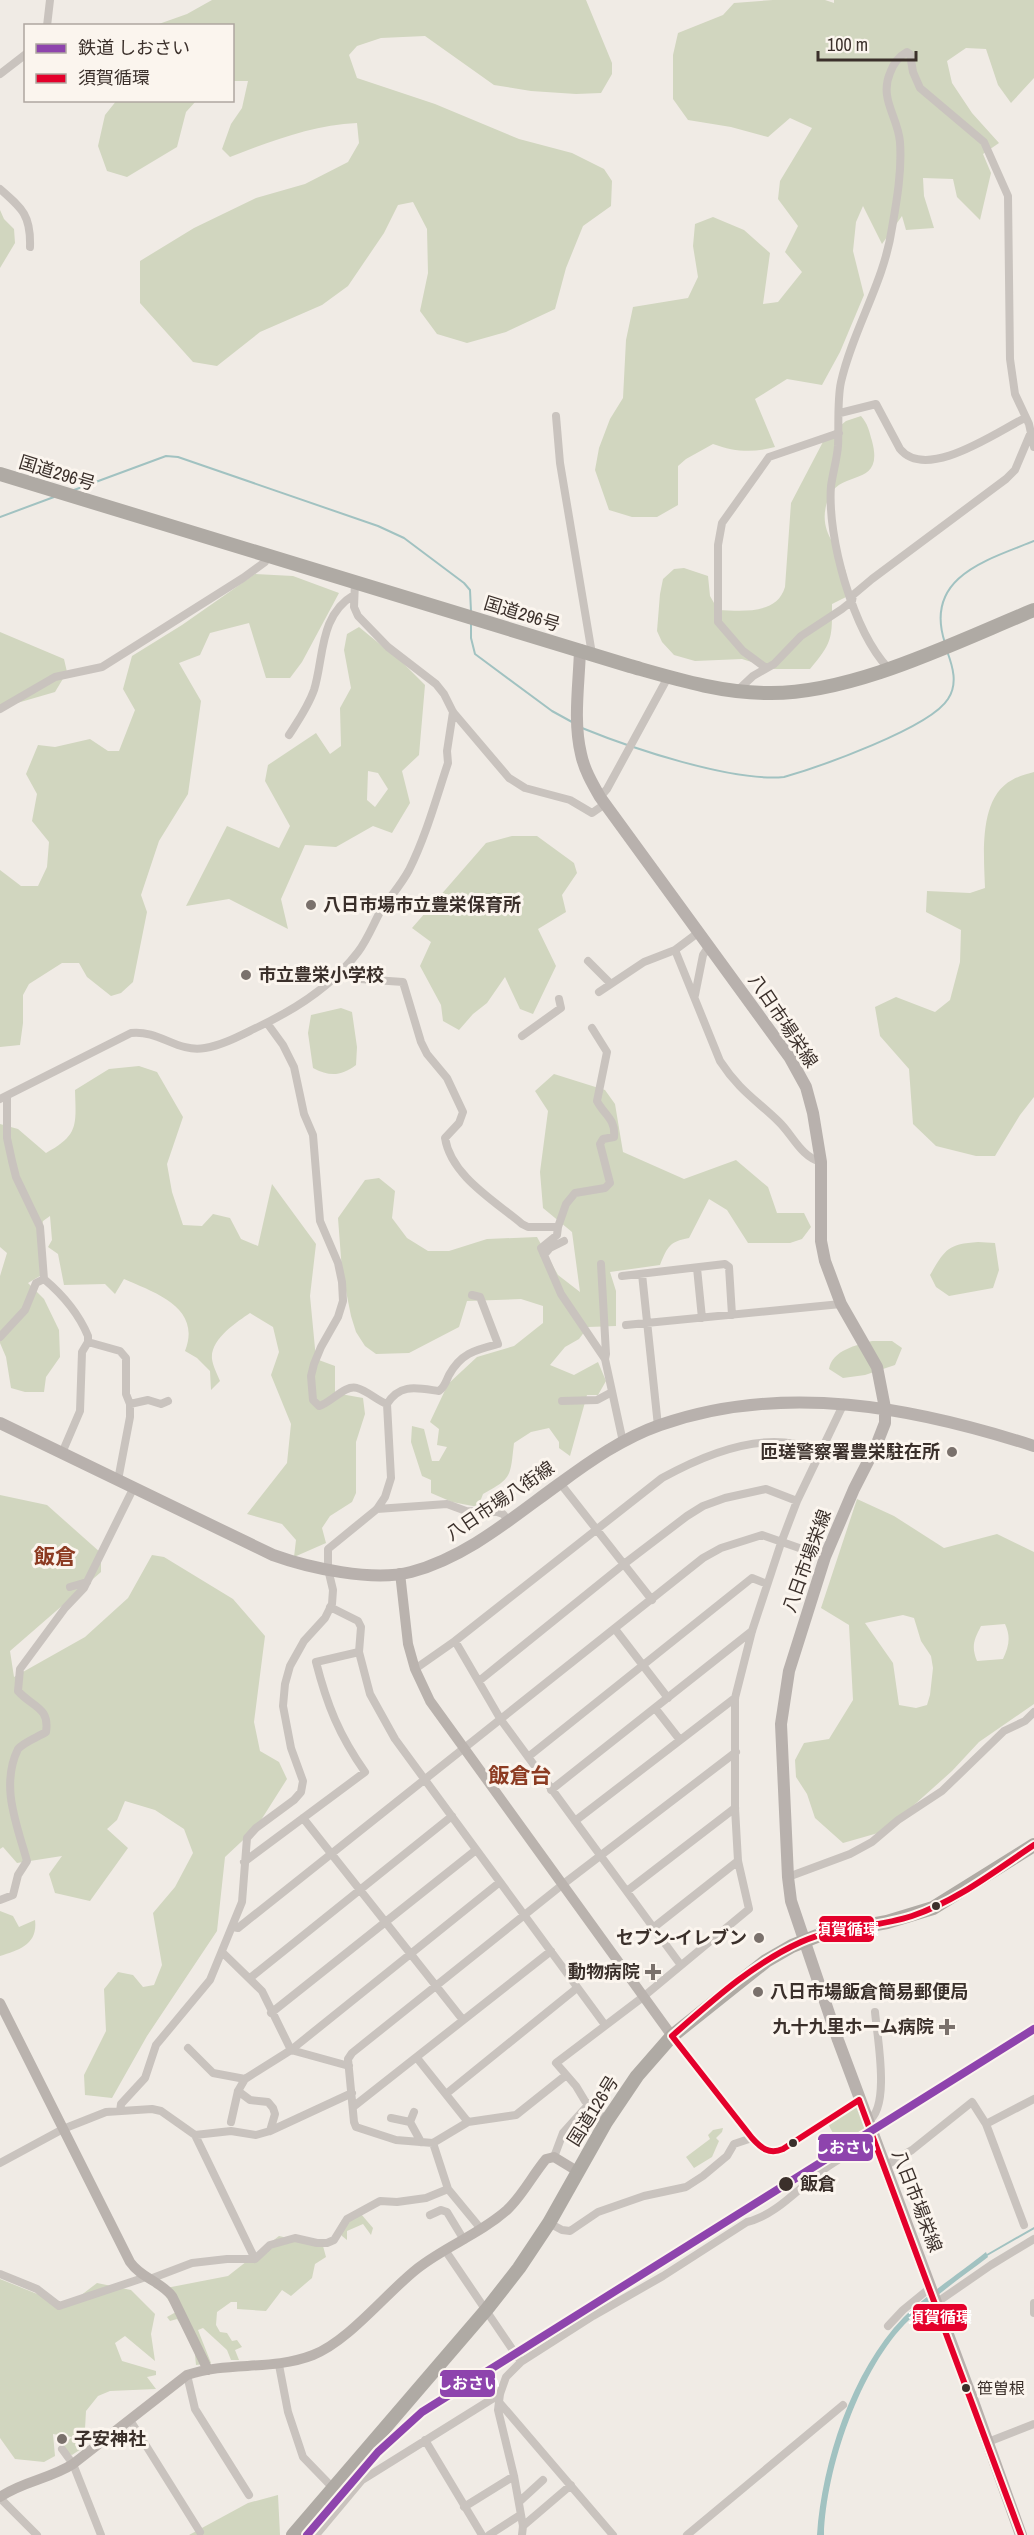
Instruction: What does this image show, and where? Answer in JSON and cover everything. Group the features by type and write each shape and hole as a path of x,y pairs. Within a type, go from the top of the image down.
{"highway":[{"name":"国道296号","path":"0,474 267,555 355,588 668,677 735,692 771,694 819,689 855,680 1034,610"},
{"name":"国道126号","path":"293,2535 487,2309 549,2223 606,2122 637,2076 672,2036 766,1961 804,1940 822,1934 897,1920 933,1908 1034,1845"}],"main road":[{"name":"八日市場栄線","path":"586,652 578,738 581,756 602,801 790,1058 806,1087 821,1162 821,1241 825,1261 841,1304 877,1367 885,1408 885,1423 825,1557 789,1671 784,1698 782,1724 788,1877 791,1901 859,2100 1021,2535"},
{"name":"八日市場八街線","path":"0,1423 273,1555 292,1562 352,1573 400,1574 454,1555 622,1442 685,1417 734,1407 761,1404 843,1403 885,1408 960,1423 1034,1446"}],"street":[{"path":"47,24 50,0"},
{"path":"888,668 878,657 845,585 832,525 831,485 839,433 840,384 851,347 881,277 897,199 900,140 887,102 886,81 892,66 907,52 910,54 913,72 920,88 984,142 1008,196 1010,358 1015,394 1032,431 1034,447"},
{"path":"0,74 24,56"},
{"path":"0,189 22,208 29,222 30,247"},
{"path":"840,413 876,404 900,449 904,454 918,459 947,457 968,450 1010,424 1025,418"},
{"path":"556,417 586,652"},
{"path":"735,692 774,664 801,636 835,615 852,601 853,595 872,579 1006,479 1015,470 1032,431"},
{"path":"766,668 743,651 718,622 718,545 722,523 769,457 839,433"},
{"path":"0,709 55,677 102,667 243,578 265,562 267,555"},
{"path":"355,588 354,607 358,616 388,646 436,684 453,712 515,782 570,800 592,813 602,801 668,677"},
{"path":"289,735 305,710 314,690 325,634 355,588"},
{"path":"62,1453 80,1411 82,1353 88,1342 86,1331 69,1303 44,1279 40,1227 16,1177 7,1138 4,1098 131,1033 143,1032 156,1035 182,1048 215,1047 296,1008 341,971 357,954 385,905 408,873 424,837 448,763 447,751 453,712"},
{"path":"599,992 644,962 675,950 699,932"},
{"path":"695,995 703,955 709,946"},
{"path":"675,950 720,1061 728,1074 746,1094 777,1120 808,1157 821,1162"},
{"path":"588,961 611,984"},
{"path":"341,971 360,979 403,982 421,1042 427,1054 447,1078 463,1112 459,1123 445,1138 453,1160 468,1179 522,1224 528,1227 558,1227"},
{"path":"522,1036 561,1008 559,999"},
{"path":"267,1023 283,1045 294,1067 304,1114 313,1135 320,1221 338,1263 342,1282 343,1301 338,1317 321,1347 312,1370 313,1400 320,1406 351,1387 357,1387 387,1404"},
{"path":"592,1028 607,1052 597,1101 612,1120 615,1128 614,1137 603,1139 600,1144 610,1183 605,1188 575,1193 566,1204 557,1235 542,1246 561,1294 605,1359"},
{"path":"544,1255 550,1248 564,1241"},
{"path":"601,1264 605,1359 622,1442"},
{"path":"622,1276 725,1264 729,1267 732,1315"},
{"path":"697,1268 702,1318"},
{"path":"642,1274 658,1426"},
{"path":"0,1337 25,1310 36,1283 44,1279"},
{"path":"120,2111 121,2104 145,2078 156,2045 205,1989 233,1927 245,1886 244,1862 247,1838 301,1792 303,1780 291,1748 283,1706 285,1684 290,1666 304,1641 325,1618 330,1607 333,1590 328,1569 328,1549 377,1509 385,1497 391,1478 387,1404 398,1391 408,1387 439,1391 443,1389 455,1364 462,1356 479,1348 498,1344 480,1297 472,1295"},
{"path":"626,1325 841,1304"},
{"path":"88,1342 125,1354 126,1394 130,1404 125,1455 118,1480"},
{"path":"562,1401 597,1400 612,1392"},
{"path":"130,1404 148,1400 161,1404 168,1401"},
{"path":"606,2122 556,2063 643,1996 749,1909 738,1861 735,1808 735,1698 752,1631 781,1543 797,1501 843,1403"},
{"path":"415,1669 455,1641 662,1478 686,1465 712,1455 763,1442 796,1444 819,1456"},
{"path":"560,1483 652,1600"},
{"path":"0,1900 13,1895 18,1875 27,1861 6,1801 10,1767 19,1748 46,1732 48,1723 45,1714 18,1691 20,1669 64,1608 84,1588 134,1487"},
{"path":"478,1681 687,1516 714,1502 766,1489 797,1501"},
{"path":"377,1509 447,1504 466,1511 496,1512 508,1520"},
{"path":"233,1927 238,1928 703,1558 721,1548 762,1535 825,1557"},
{"path":"400,1574 404,1623 415,1669 430,1701 672,2036 752,2138 762,2149 777,2152 859,2100"},
{"path":"528,1757 752,1578 767,1584"},
{"path":"70,1587 87,1582"},
{"path":"330,1607 358,1621 361,1628 359,1652 370,1694 383,1720 605,2025"},
{"path":"615,1629 668,1698"},
{"path":"551,1790 752,1631"},
{"path":"455,1641 501,1720 680,1964"},
{"path":"244,1862 365,1772 346,1745 335,1722 326,1700 316,1662 359,1652"},
{"path":"575,1821 735,1698"},
{"path":"655,1708 680,1740"},
{"path":"788,1877 850,1854 872,1842 898,1820 942,1791 1004,1731 1025,1721 1034,1712"},
{"path":"565,2076 516,2115 468,2122 433,2143 396,2140 361,2130 354,2122 348,2059 352,2053 436,1988 524,1915 736,1752"},
{"path":"627,1891 735,1808"},
{"path":"250,1978 452,1816"},
{"path":"303,1818 463,2020"},
{"path":"271,2013 476,1850"},
{"path":"652,1928 738,1861"},
{"path":"231,2122 238,2091 245,2079 291,2050 500,1882"},
{"path":"353,2107 551,1951"},
{"path":"222,1952 262,1991 291,2050 349,2066"},
{"path":"446,2094 577,1988"},
{"path":"0,2003 130,2262 136,2272 165,2287 172,2296 208,2370"},
{"path":"868,2121 874,2118 878,2110 880,2096 875,2012"},
{"path":"188,2048 213,2073 245,2079"},
{"path":"417,2058 468,2122"},
{"path":"238,2091 250,2100 268,2102 273,2108 275,2114 270,2131"},
{"path":"195,2135 231,2131 256,2135 270,2131 352,2093"},
{"path":"986,2124 1034,2099"},
{"path":"885,2166 912,2150 972,2102 986,2124 1024,2225"},
{"path":"554,2157 563,2133 589,2104"},
{"path":"0,2163 63,2129 92,2117 120,2111 152,2109 161,2111 195,2135 255,2259"},
{"path":"410,2122 414,2112"},
{"path":"391,2118 410,2122 421,2142"},
{"path":"549,2223 562,2230 570,2231 598,2212 644,2196 686,2187 727,2156 734,2144 752,2138"},
{"path":"523,2531 514,2476 498,2410 499,2398 506,2377 521,2362 592,2316 663,2276 747,2222 758,2220 808,2184 819,2173 874,2139"},
{"path":"433,2143 448,2189 481,2229"},
{"path":"37,2535 0,2498 21,2484 63,2470 73,2464 187,2375 208,2370 279,2365 316,2354 332,2344 419,2267 481,2229 516,2201 546,2159 554,2157 577,2171"},
{"path":"0,2274 37,2289 59,2306 192,2263 255,2259 270,2245 295,2238 327,2243 334,2240 346,2219 380,2202 426,2198 448,2189"},
{"path":"430,2215 441,2210 447,2212 464,2240"},
{"path":"936,2303 991,2265 1033,2241"},
{"path":"445,2250 521,2362"},
{"path":"888,2326 903,2310 930,2289"},
{"path":"1034,2303 1034,2313"},
{"path":"279,2365 288,2412 303,2457 333,2488"},
{"path":"187,2375 195,2409 249,2494"},
{"path":"316,2535 362,2480 424,2440 499,2398"},
{"path":"499,2398 613,2535"},
{"path":"687,2535 843,2405"},
{"path":"130,2420 200,2532"},
{"path":"988,2442 1034,2424"},
{"path":"424,2440 482,2535"},
{"path":"62,2449 73,2464 101,2535"},
{"path":"464,2507 514,2476"},
{"path":"519,2502 543,2480"},
{"path":"523,2531 571,2485"},
{"path":"489,2535 520,2515"}],"green space":[{"path":"212,0 586,0 612,63 612,74 601,93 531,91 494,85 425,36 381,38 357,46 349,55 357,78 435,104 519,139 572,153 604,169 612,181 611,206 583,226 566,268 555,309 506,332 467,343 437,334 420,311 428,273 427,229 413,202 398,205 384,233 348,286 322,305 260,332 217,366 193,362 140,303 140,261 194,228 256,198 305,184 348,162 359,143 357,123 341,124 292,135 230,157 222,149 231,124 242,108 248,81 234,81 234,24 159,24 187,14"},
{"path":"825,0 834,3 834,0 1034,0 1034,78 1011,103 998,85 986,49 966,48 947,61 952,83 972,113 999,143 983,154 991,173 980,220 957,197 953,179 923,178 924,196 934,228 906,230 902,216 882,244 863,206 856,222 853,251 864,295 840,352 822,385 787,379 755,399 775,447 744,451 713,444 678,466 678,505 657,517 632,517 609,510 595,470 599,448 610,419 623,398 626,340 633,307 688,298 698,277 693,246 695,224 713,217 744,230 770,253 763,304 778,302 802,272 785,252 798,226 778,199 780,181 812,128 790,118 768,137 731,127 688,120 673,99 673,55 678,33 723,15 734,3"},
{"path":"115,102 195,102 186,112 177,147 127,177 107,171 98,146 105,115"},
{"path":"0,210 4,219 14,229 15,243 0,268"},
{"path":"861,416 869,431 874,456 872,466 867,472 841,484 828,499 825,510 826,528 846,572 846,597 832,604 830,639 818,660 810,669 774,669 742,659 695,661 674,655 662,642 657,631 663,579 674,569 684,568 708,576 710,596 718,610 748,611 775,603 785,587 791,503 825,438 846,421"},
{"path":"255,574 293,576 339,593 302,662 290,678 266,678 249,623 210,633 200,655 179,663 201,701 188,794 159,841 141,895 147,912 133,982 121,993 111,996 87,977 79,963 62,963 29,984 23,995 20,1045 0,1047 0,870 21,886 38,886 47,867 49,842 32,821 37,794 26,774 38,745 55,747 90,739 108,751 119,751 135,710 123,689 132,656 182,625"},
{"path":"359,627 403,663 425,685 419,755 402,771 410,803 392,833 373,826 336,847 305,845 281,899 288,929 229,899 186,906 227,826 279,848 290,826 265,781 268,765 316,733 330,754 341,746 340,708 351,688 344,650 347,634","holes":["368,771 378,773 388,789 375,807 367,800"]},
{"path":"0,632 64,659 67,672 55,692 0,708"},
{"path":"1034,772 1034,1097 995,1156 976,1156 936,1146 913,1124 909,1069 880,1036 875,1007 896,997 935,1012 950,1000 960,962 961,930 926,912 927,891 970,893 985,888 985,829 993,800 1001,788 1012,780"},
{"path":"512,836 537,836 574,863 577,873 562,895 566,912 538,929 556,966 533,1014 520,1009 505,977 487,1003 459,1030 443,1021 441,1005 420,966 431,942 412,928 486,843"},
{"path":"341,1008 352,1012 357,1047 356,1065 340,1073 325,1073 313,1068 308,1033 311,1015"},
{"path":"139,1066 157,1072 183,1117 167,1164 172,1192 183,1225 202,1226 213,1214 230,1218 241,1239 258,1246 272,1184 316,1244 310,1296 316,1359 335,1366 335,1393 363,1398 365,1414 356,1442 356,1493 352,1502 330,1516 322,1528 326,1543 294,1557 296,1540 282,1524 247,1514 287,1463 291,1424 271,1375 279,1352 273,1327 250,1313 225,1332 215,1345 212,1359 220,1381 211,1390 210,1371 197,1358 185,1351 189,1336 187,1324 182,1313 173,1304 124,1279 115,1294 105,1284 64,1285 58,1254 48,1247 52,1240 50,1216 43,1221 39,1239 40,1276 28,1283 44,1299 59,1330 60,1357 46,1377 44,1392 25,1392 11,1388 6,1357 0,1343 0,1276 7,1253 0,1247 0,1124 18,1129 46,1153 65,1140 73,1128 76,1112 75,1090 109,1069"},
{"path":"554,1074 605,1090 615,1104 623,1152 684,1179 736,1160 768,1187 777,1213 804,1213 811,1227 802,1239 790,1243 748,1243 727,1210 709,1199 689,1238 673,1243 665,1253 660,1265 610,1272 616,1291 616,1326 588,1327 579,1339 565,1347 550,1365 574,1375 598,1362 606,1381 598,1395 587,1395 570,1456 559,1448 559,1442 549,1428 531,1432 514,1443 508,1475 500,1484 483,1494 478,1507 452,1502 431,1493 431,1480 422,1476 411,1442 412,1426 424,1429 432,1461 439,1461 447,1447 437,1445 439,1429 430,1422 448,1384 477,1357 514,1346 543,1323 543,1306 521,1299 467,1301 459,1327 409,1353 376,1354 365,1346 356,1332 351,1316 342,1271 338,1218 365,1180 379,1178 395,1191 392,1218 407,1238 428,1251 449,1251 487,1239 537,1237 558,1275 580,1292 572,1232 543,1208 540,1172 548,1111 535,1091"},
{"path":"995,1243 999,1270 993,1288 949,1296 936,1287 930,1275 944,1254 960,1244"},
{"path":"872,1341 892,1341 902,1348 895,1365 865,1375 843,1378 829,1369 835,1357 840,1353"},
{"path":"0,1495 47,1505 101,1553 101,1572 10,1651 14,1677 85,1637 128,1598 152,1555 164,1557 233,1599 265,1636 254,1722 260,1751 279,1762 287,1779 256,1828 225,1857 217,1931 147,2036 112,2098 85,2095 84,2075 106,2031 104,1989 118,1972 133,1975 143,1987 154,1985 162,1965 153,1913 175,1887 193,1853 184,1829 155,1810 125,1801 117,1820 107,1829 128,1848 90,1901 55,1893 49,1874 62,1856 17,1863 3,1847 0,1849"},
{"path":"857,1499 894,1516 944,1548 997,1534 1034,1552 1034,1704 979,1742 952,1771 885,1831 843,1843 815,1818 807,1794 796,1777 795,1760 804,1743 829,1739 853,1700 849,1625 821,1608","holes":["903,1615 914,1618 921,1641 931,1656 933,1668 927,1705 916,1708 899,1705 893,1663 865,1623","1005,1624 1008,1642 1003,1659 977,1661 974,1643 981,1626"]},
{"path":"0,1911 13,1916 19,1927 35,1920 35,1928 34,1935 26,1945 0,1956"},
{"path":"857,2106 865,2130 840,2146 828,2124"},
{"path":"723,2128 716,2138 719,2141 712,2157 694,2168 686,2157 710,2139 708,2135 713,2130"},
{"path":"361,2214 373,2228 371,2235 363,2224 347,2231 347,2240 342,2236 338,2227 342,2220"},
{"path":"279,2236 323,2246 326,2257 315,2264 312,2278 291,2296 282,2290 266,2311 237,2309 237,2302 231,2302 217,2312 216,2325 220,2332 227,2333 232,2341 237,2340 242,2347 235,2350 239,2360 231,2360 227,2350 203,2328 198,2330 211,2363 196,2365 194,2345 177,2319 170,2321 167,2317 176,2312 161,2289 228,2276"},
{"path":"0,2279 67,2306 97,2283 131,2290 155,2314 151,2334 155,2361 125,2336 115,2343 122,2361 156,2371 156,2375 147,2377 156,2389 110,2391 98,2396 86,2411 84,2447 72,2455 58,2450 72,2437 53,2434 55,2456 44,2462 15,2459 0,2438"},
{"path":"278,2495 280,2535 189,2535 248,2503"}],"water":[{"path":"986,2252 988,2257 909,2320 891,2340 875,2364 849,2420 831,2480 824,2535 817,2535 825,2478 833,2448 855,2391 869,2364 903,2318"}],"waterway":[{"path":"74,490 166,456 178,457 378,526 404,538 464,583 470,590 471,611"},
{"path":"0,517 54,497"},
{"path":"945,643 941,620 943,602 951,587 979,564 1034,541"},
{"path":"471,623 471,638 475,654 552,711 572,722"},
{"path":"582,728 654,754 710,769 762,777 784,777 872,745 920,722 937,710 948,699 953,687 953,669 947,651"},
{"path":"987,2255 1034,2228"}],"rail line":[{"name":"しおさい","path":"307,2535 378,2452 422,2412 1034,2029"}],"transit line":[{"name":"須賀循環","path":"672,2036 733,1984 783,1951 828,1933 898,1920 929,1910 975,1885 1034,1845"},
{"name":"須賀循環","path":"672,2036 752,2138 769,2151 783,2149 859,2100"},
{"name":"須賀循環","path":"859,2100 1021,2535"}],"place":[{"name":"八日市場市立豊栄保育所","path":"311,905"},
{"name":"市立豊栄小学校","path":"246,975"},
{"name":"匝瑳警察署豊栄駐在所","path":"952,1452"},
{"name":"セブン-イレブン","path":"759,1938"},
{"name":"動物病院","path":"653,1972"},
{"name":"八日市場飯倉簡易郵便局","path":"758,1992"},
{"name":"九十九里ホーム病院","path":"947,2027"},
{"name":"飯倉","path":"786,2184"},
{"name":"笹曽根","path":"966,2388"},
{"name":"子安神社","path":"62,2439"}],"district":[{"name":"飯倉","path":"55,1557"},
{"name":"飯倉台","path":"520,1776"}]}
